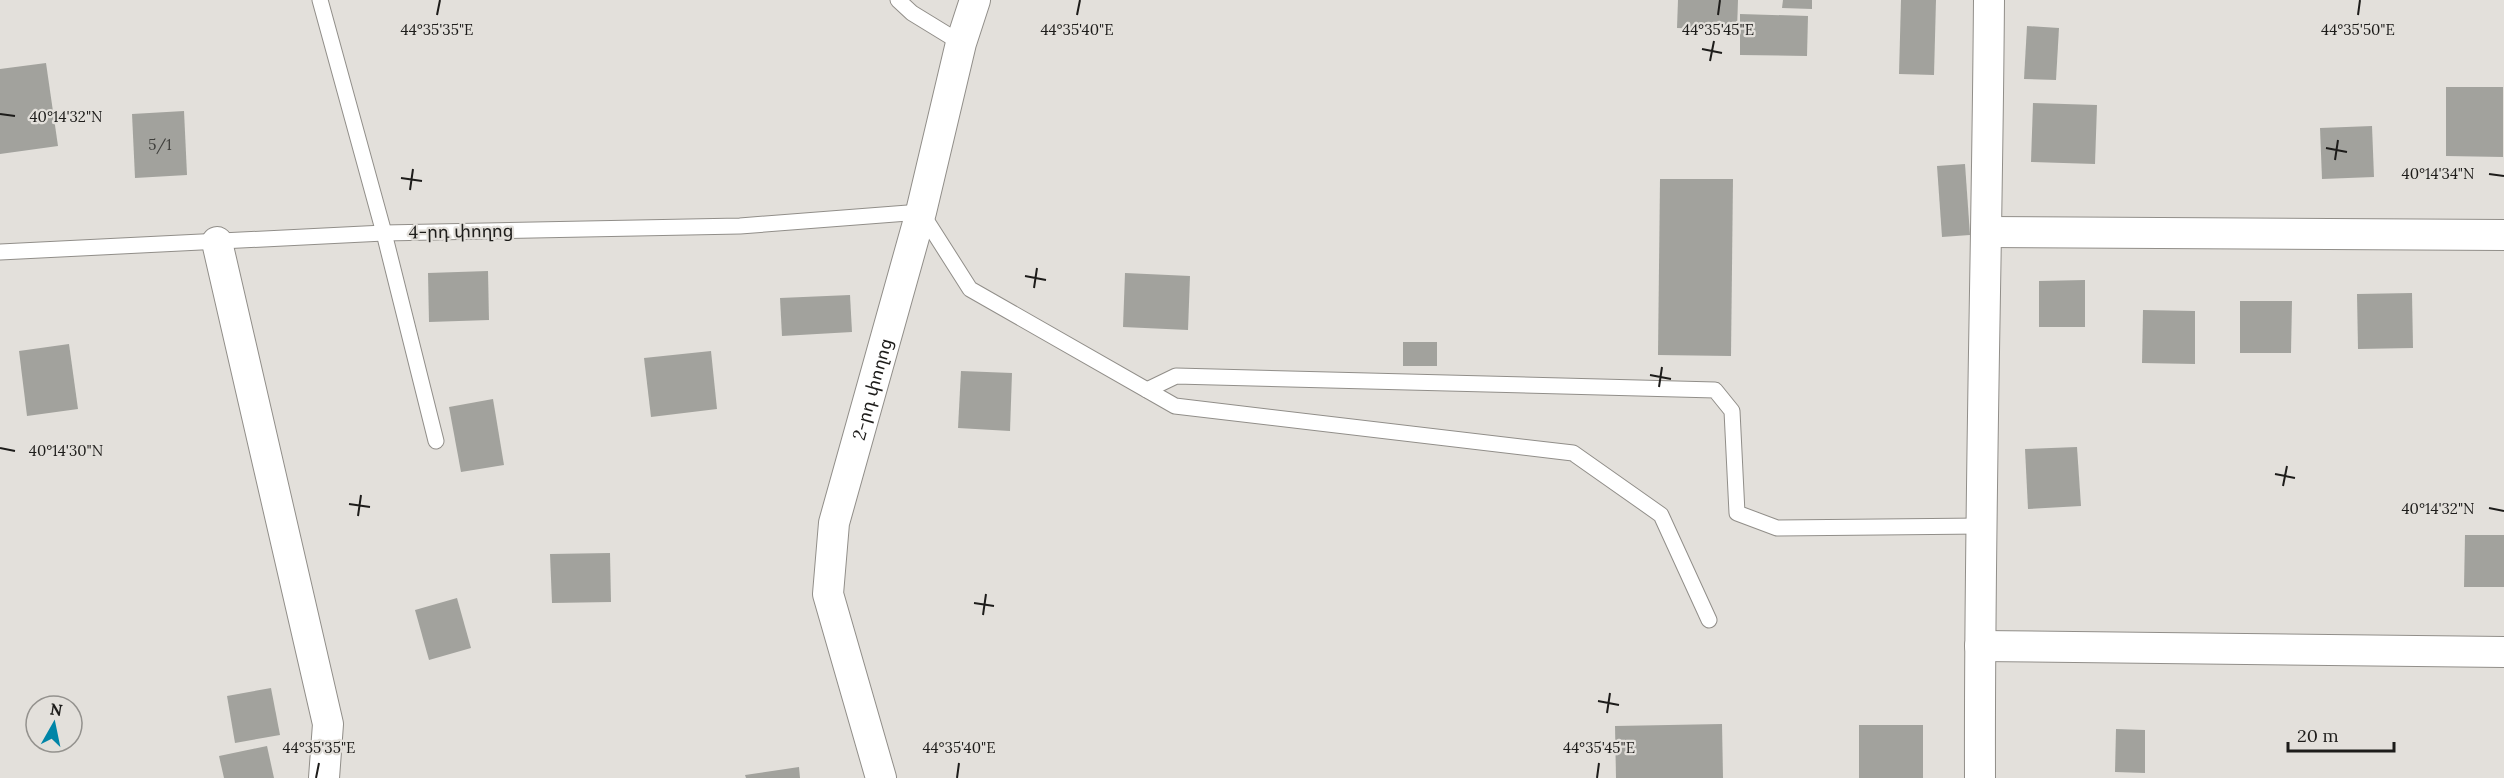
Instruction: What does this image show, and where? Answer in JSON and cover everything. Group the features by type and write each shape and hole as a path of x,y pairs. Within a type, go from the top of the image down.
{"street":[{"name":"2-րդ փողոց","path":"881,778 828,594 834,523 921,212 961,43 975,0"},
{"path":"1980,778 1989,0"},
{"path":"1988,232 2504,236"},
{"path":"217,242 328,724 324,778"},
{"path":"1980,646 2504,652"}],"lane":[{"path":"320,0 384,233 436,441"},
{"path":"898,0 912,13 961,43"},
{"path":"921,212 970,289 1175,406 1573,453 1661,515 1709,620"},
{"name":"4-րդ փողոց","path":"0,252 384,233 740,226 921,212"},
{"path":"1147,390 1176,376 1715,390 1732,411 1737,513 1777,528 1982,526"}],"building":[{"path":"1678,0 1738,0 1737,30 1677,28"},
{"path":"1783,0 1812,0 1812,9 1782,8"},
{"path":"1901,0 1936,0 1934,75 1899,74"},
{"path":"1740,14 1808,16 1807,56 1740,55"},
{"path":"2027,26 2059,28 2056,80 2024,79"},
{"path":"46,63 58,146 0,154 0,69"},
{"path":"2446,87 2503,87 2503,157 2446,156"},
{"path":"2033,103 2097,105 2095,164 2031,162"},
{"path":"184,111 187,175 135,178 132,114"},
{"path":"2372,126 2374,177 2322,179 2320,128"},
{"path":"1965,164 1970,235 1942,237 1937,166"},
{"path":"1660,179 1733,179 1731,356 1658,355"},
{"path":"488,271 489,320 429,322 428,273"},
{"path":"1125,273 1190,276 1188,330 1123,327"},
{"path":"2085,280 2085,327 2039,327 2039,281"},
{"path":"2412,293 2413,348 2358,349 2357,294"},
{"path":"850,295 852,332 782,336 780,298"},
{"path":"2240,301 2292,301 2291,353 2240,353"},
{"path":"2143,310 2195,311 2195,364 2142,363"},
{"path":"1403,342 1437,342 1437,366 1403,366"},
{"path":"69,344 78,409 27,416 19,351"},
{"path":"711,351 717,409 651,417 644,358"},
{"path":"961,371 1012,373 1010,431 958,428"},
{"path":"493,399 504,465 461,472 449,407"},
{"path":"2077,447 2081,506 2028,509 2025,449"},
{"path":"2465,535 2504,535 2504,587 2464,587"},
{"path":"610,553 611,602 552,603 550,554"},
{"path":"457,598 471,648 429,660 415,610"},
{"path":"271,688 280,735 235,743 227,696"},
{"path":"1722,724 1723,778 1616,778 1615,726"},
{"path":"1859,725 1923,725 1923,778 1859,778"},
{"path":"2116,729 2145,730 2145,773 2115,772"},
{"path":"267,746 274,778 224,778 219,756"},
{"path":"799,767 800,778 746,778 745,775"}]}
